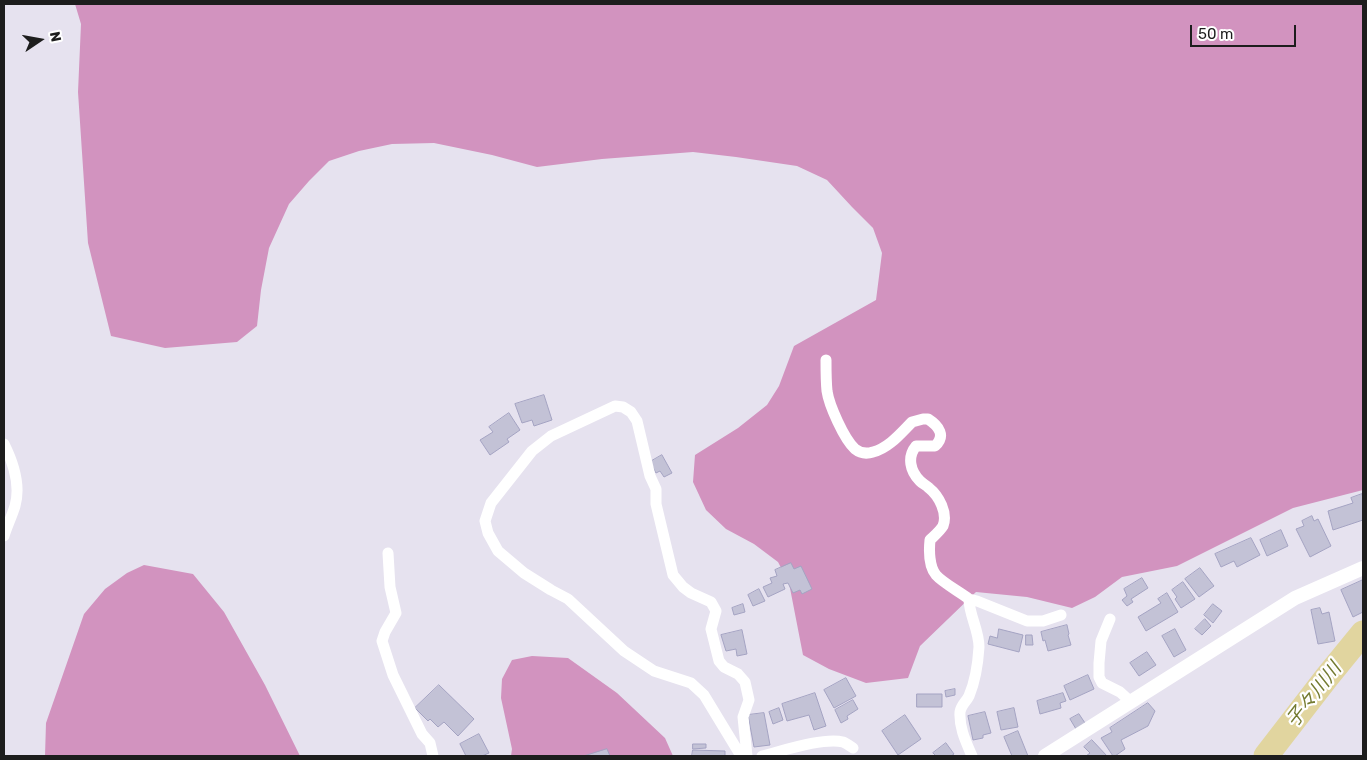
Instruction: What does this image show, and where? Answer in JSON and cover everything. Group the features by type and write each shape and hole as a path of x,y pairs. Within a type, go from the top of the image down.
{"street":[{"path":"826,360 827,392 840,428 856,450 872,453 886,448 912,422 918,420 928,419 939,428 941,436 939,442 935,446 916,446 910,458 914,474 936,495 942,504 944,512 943,525 930,540 929,546 933,570 936,576 969,598 1028,621 1043,621 1061,615"},
{"path":"741,756 704,695 698,689 691,683 654,671 624,651 568,599 524,573 498,551 488,533 485,521 491,503 532,451 551,436 614,406 623,407 631,412 637,421 650,476 656,489 656,504 673,575 691,593 711,602 716,611 711,629 719,661 724,667 738,674 745,682 749,700 743,717 746,756"},
{"path":"4,444 11,458 16,483 16,505 4,536"},
{"path":"388,553 390,587 396,614 382,641 393,675 422,734 430,742 433,756"},
{"path":"1045,756 1295,598 1363,568"},
{"path":"969,598 970,612 978,639 978,650 975,676 968,697 961,706 960,714 962,732 972,756"},
{"path":"1110,619 1101,641 1098,663 1099,677 1102,682 1120,692 1131,702"},
{"path":"762,756 814,743 833,741 844,742 853,748"}],"shaded area":[{"path":"75,4 1363,4 1363,490 1293,508 1177,566 1122,577 1095,597 1072,608 1027,597 976,592 920,646 908,678 866,683 829,669 803,655 789,583 778,562 754,544 726,529 706,510 693,482 695,455 738,428 767,405 779,386 794,346 876,300 882,253 873,228 827,180 797,166 693,152 602,159 537,167 434,143 392,144 359,151 329,161 289,204 269,248 261,290 257,326 237,342 165,348 111,336 88,243 78,92 81,24"},
{"path":"144,565 193,574 224,612 265,685 300,756 45,756 46,723 84,614 105,589 127,573"},
{"path":"532,656 568,658 617,693 665,738 673,756 511,756 512,749 501,698 502,679 512,660"}],"building":[{"path":"544,395 552,420 534,426 532,420 522,423 515,404"},
{"path":"509,413 520,430 507,439 509,442 490,455 480,440 493,432 489,427"},
{"path":"662,455 672,473 664,477 660,471 656,473 650,462"},
{"path":"1362,494 1363,520 1333,530 1328,511 1353,503 1351,498"},
{"path":"1312,516 1314,521 1318,519 1331,546 1310,557 1296,529 1304,526 1302,521"},
{"path":"1281,530 1288,546 1267,556 1260,540"},
{"path":"1251,538 1260,555 1237,567 1234,561 1221,567 1215,554"},
{"path":"791,563 794,569 801,566 812,589 802,594 800,590 793,593 788,583 783,584 785,589 768,597 763,587 772,583 770,578 777,576 775,570"},
{"path":"1200,568 1214,586 1199,597 1185,579"},
{"path":"1142,578 1148,588 1131,599 1133,602 1127,606 1122,600 1127,596 1124,589"},
{"path":"1363,580 1363,612 1353,617 1341,590"},
{"path":"1183,582 1195,599 1181,608 1172,590"},
{"path":"759,589 765,601 753,606 748,595"},
{"path":"1167,593 1178,612 1146,631 1138,617 1161,603 1158,599"},
{"path":"743,604 745,612 734,615 732,608"},
{"path":"1213,604 1222,611 1213,623 1204,615"},
{"path":"1320,608 1322,614 1329,612 1335,641 1318,644 1311,610"},
{"path":"1205,619 1211,626 1202,635 1195,629"},
{"path":"1067,625 1071,645 1048,651 1041,632"},
{"path":"999,629 1023,635 1019,652 988,644 990,636 997,638"},
{"path":"1175,629 1186,650 1174,657 1162,636"},
{"path":"742,630 747,654 737,656 736,649 726,651 721,635"},
{"path":"1026,635 1032,635 1033,645 1026,645"},
{"path":"1147,652 1156,665 1139,676 1130,663"},
{"path":"1088,675 1094,689 1070,700 1064,686"},
{"path":"846,678 856,696 834,708 824,690"},
{"path":"439,685 474,719 458,736 444,722 438,727 430,719 428,721 415,708"},
{"path":"955,689 955,695 946,697 945,691"},
{"path":"815,693 826,726 814,730 809,715 787,721 782,704"},
{"path":"1063,693 1066,701 1060,703 1061,708 1040,714 1037,701"},
{"path":"917,694 942,694 942,707 917,707"},
{"path":"853,700 858,709 847,716 848,719 841,723 835,710"},
{"path":"1148,703 1155,711 1148,726 1121,740 1125,749 1113,756 1101,738 1112,732 1110,728"},
{"path":"779,708 783,720 773,724 769,712"},
{"path":"1014,708 1018,727 1001,730 997,712"},
{"path":"985,712 991,733 983,735 983,738 973,740 968,716"},
{"path":"764,713 770,745 754,747 748,715"},
{"path":"1079,714 1085,723 1076,729 1070,719"},
{"path":"905,715 921,739 898,755 882,731"},
{"path":"1018,731 1028,756 1012,756 1004,737"},
{"path":"479,734 489,753 482,756 466,756 460,744"},
{"path":"1092,740 1107,756 1086,756 1090,753 1084,747"},
{"path":"946,743 954,754 951,756 936,756 933,753"},
{"path":"693,744 706,744 706,748 693,749"},
{"path":"607,749 610,756 584,756"},
{"path":"693,750 725,751 725,756 692,756"}],"waterway":[{"name":"子々川川","path":"1266,756 1363,633"}]}
